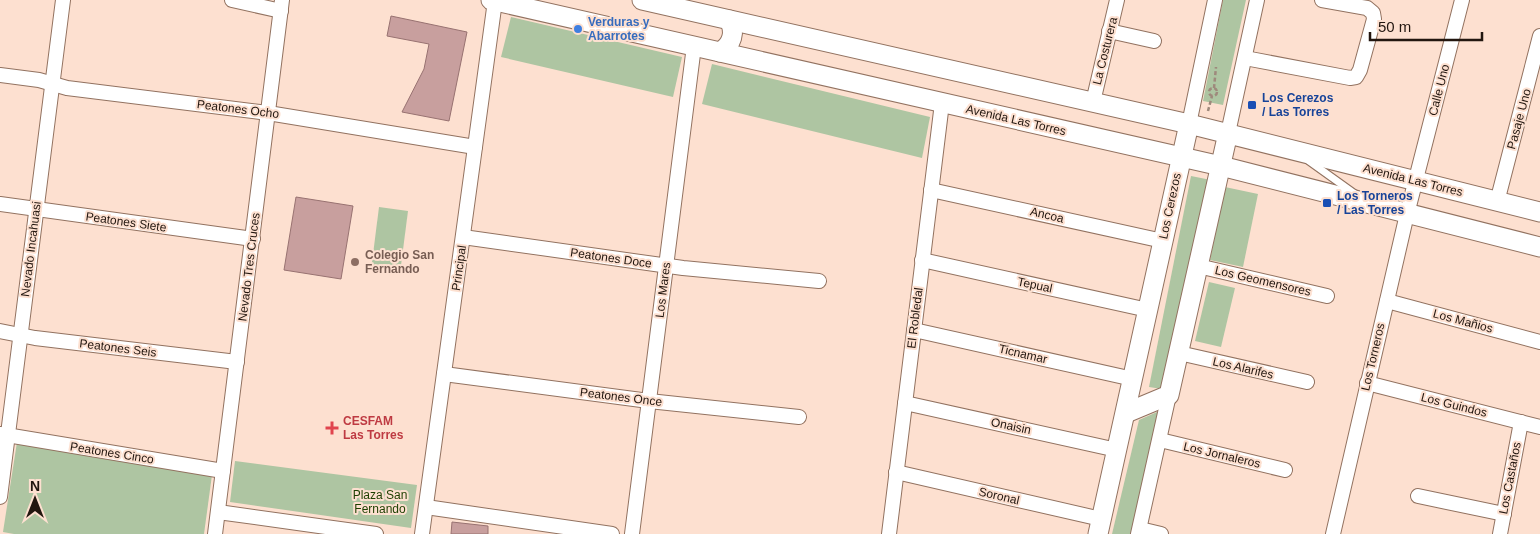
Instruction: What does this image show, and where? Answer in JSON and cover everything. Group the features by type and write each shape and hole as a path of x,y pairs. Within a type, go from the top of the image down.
{"main road":[{"name":"Avenida Las Torres","path":"493,0 1221,166 1540,248"},
{"name":"Avenida Las Torres","path":"646,0 1228,133 1540,212"},
{"path":"720,52 728,46 732,37 733,29 729,20"},
{"name":"Los Cerezos","path":"1100,527 1189,124"},
{"path":"1126,413 1169,395 1228,133"}],"street":[{"name":"Nevado Incahuasi","path":"0,497 4,435 21,335 63,0"},
{"path":"232,0 282,5"},
{"name":"Principal","path":"422,534 463,238 493,0"},
{"name":"La Costurera","path":"1092,102 1117,0"},
{"name":"Los Cerezos","path":"1189,124 1216,0"},
{"path":"1228,133 1257,0"},
{"path":"1245,58 1354,78 1359,74 1374,20 1372,13 1367,8 1322,0"},
{"name":"Calle Uno","path":"1416,181 1462,0"},
{"name":"Nevado Tres Cruces","path":"215,534 282,5"},
{"path":"1110,31 1154,41"},
{"name":"Pasaje Uno","path":"1497,202 1540,36"},
{"name":"Los Mares","path":"632,534 694,46"},
{"name":"Peatones Ocho","path":"0,75 38,80 66,88 268,112 475,147"},
{"name":"El Robledal","path":"889,534 942,102"},
{"name":"Los Torneros","path":"1334,534 1386,301 1416,181"},
{"name":"Ancoa","path":"931,190 1163,241"},
{"name":"Peatones Siete","path":"0,204 252,239"},
{"name":"Peatones Doce","path":"463,238 702,270 819,281"},
{"name":"Tepual","path":"922,260 1148,310"},
{"name":"Los Geomensores","path":"1198,266 1327,296"},
{"name":"Los Mañios","path":"1386,301 1540,342"},
{"name":"Ticnamar","path":"914,330 1133,379"},
{"name":"Peatones Seis","path":"0,331 35,338 237,362"},
{"name":"Los Alarifes","path":"1179,354 1307,382"},
{"name":"Peatones Once","path":"444,374 649,401 799,417"},
{"name":"Los Guindos","path":"1367,383 1540,427"},
{"path":"1161,534 1139,532 1169,395"},
{"name":"Onaisin","path":"905,403 1117,450"},
{"name":"Los Castaños","path":"1500,534 1521,422"},
{"name":"Peatones Cinco","path":"4,435 223,471"},
{"name":"Los Jornaleros","path":"1160,440 1285,470"},
{"name":"Soronal","path":"896,472 1100,527"},
{"path":"1418,496 1504,514"},
{"path":"426,507 612,534"},
{"path":"218,512 376,534"}],"lane":[{"path":"1295,151 1370,204"}],"green space":[{"path":"1223,0 1246,0 1223,105 1203,101"},
{"path":"511,17 682,57 673,97 501,57"},
{"path":"712,64 930,117 922,158 702,104"},
{"path":"1191,176 1211,180 1162,389 1149,387"},
{"path":"1225,187 1258,194 1243,267 1210,260"},
{"path":"379,207 408,211 400,273 371,270"},
{"path":"1209,282 1235,288 1221,347 1195,341"},
{"path":"1157,412 1157,423 1132,534 1112,534 1139,420"},
{"path":"17,442 212,475 204,534 14,534 3,532"},
{"name":"Plaza San Fernando","path":"235,461 417,485 411,528 230,502"}],"building":[{"path":"391,16 467,32 449,121 402,112 424,69 429,44 387,36"},
{"path":"296,197 353,206 341,279 284,270"},
{"path":"452,522 488,526 488,534 451,534"}],"place":[{"name":"Verduras y Abarrotes","path":"578,29"},
{"name":"Los Cerezos / Las Torres","path":"1252,105"},
{"name":"Los Torneros / Las Torres","path":"1327,203"},
{"name":"Colegio San Fernando","path":"355,262"},
{"name":"CESFAM Las Torres","path":"332,428"}]}
